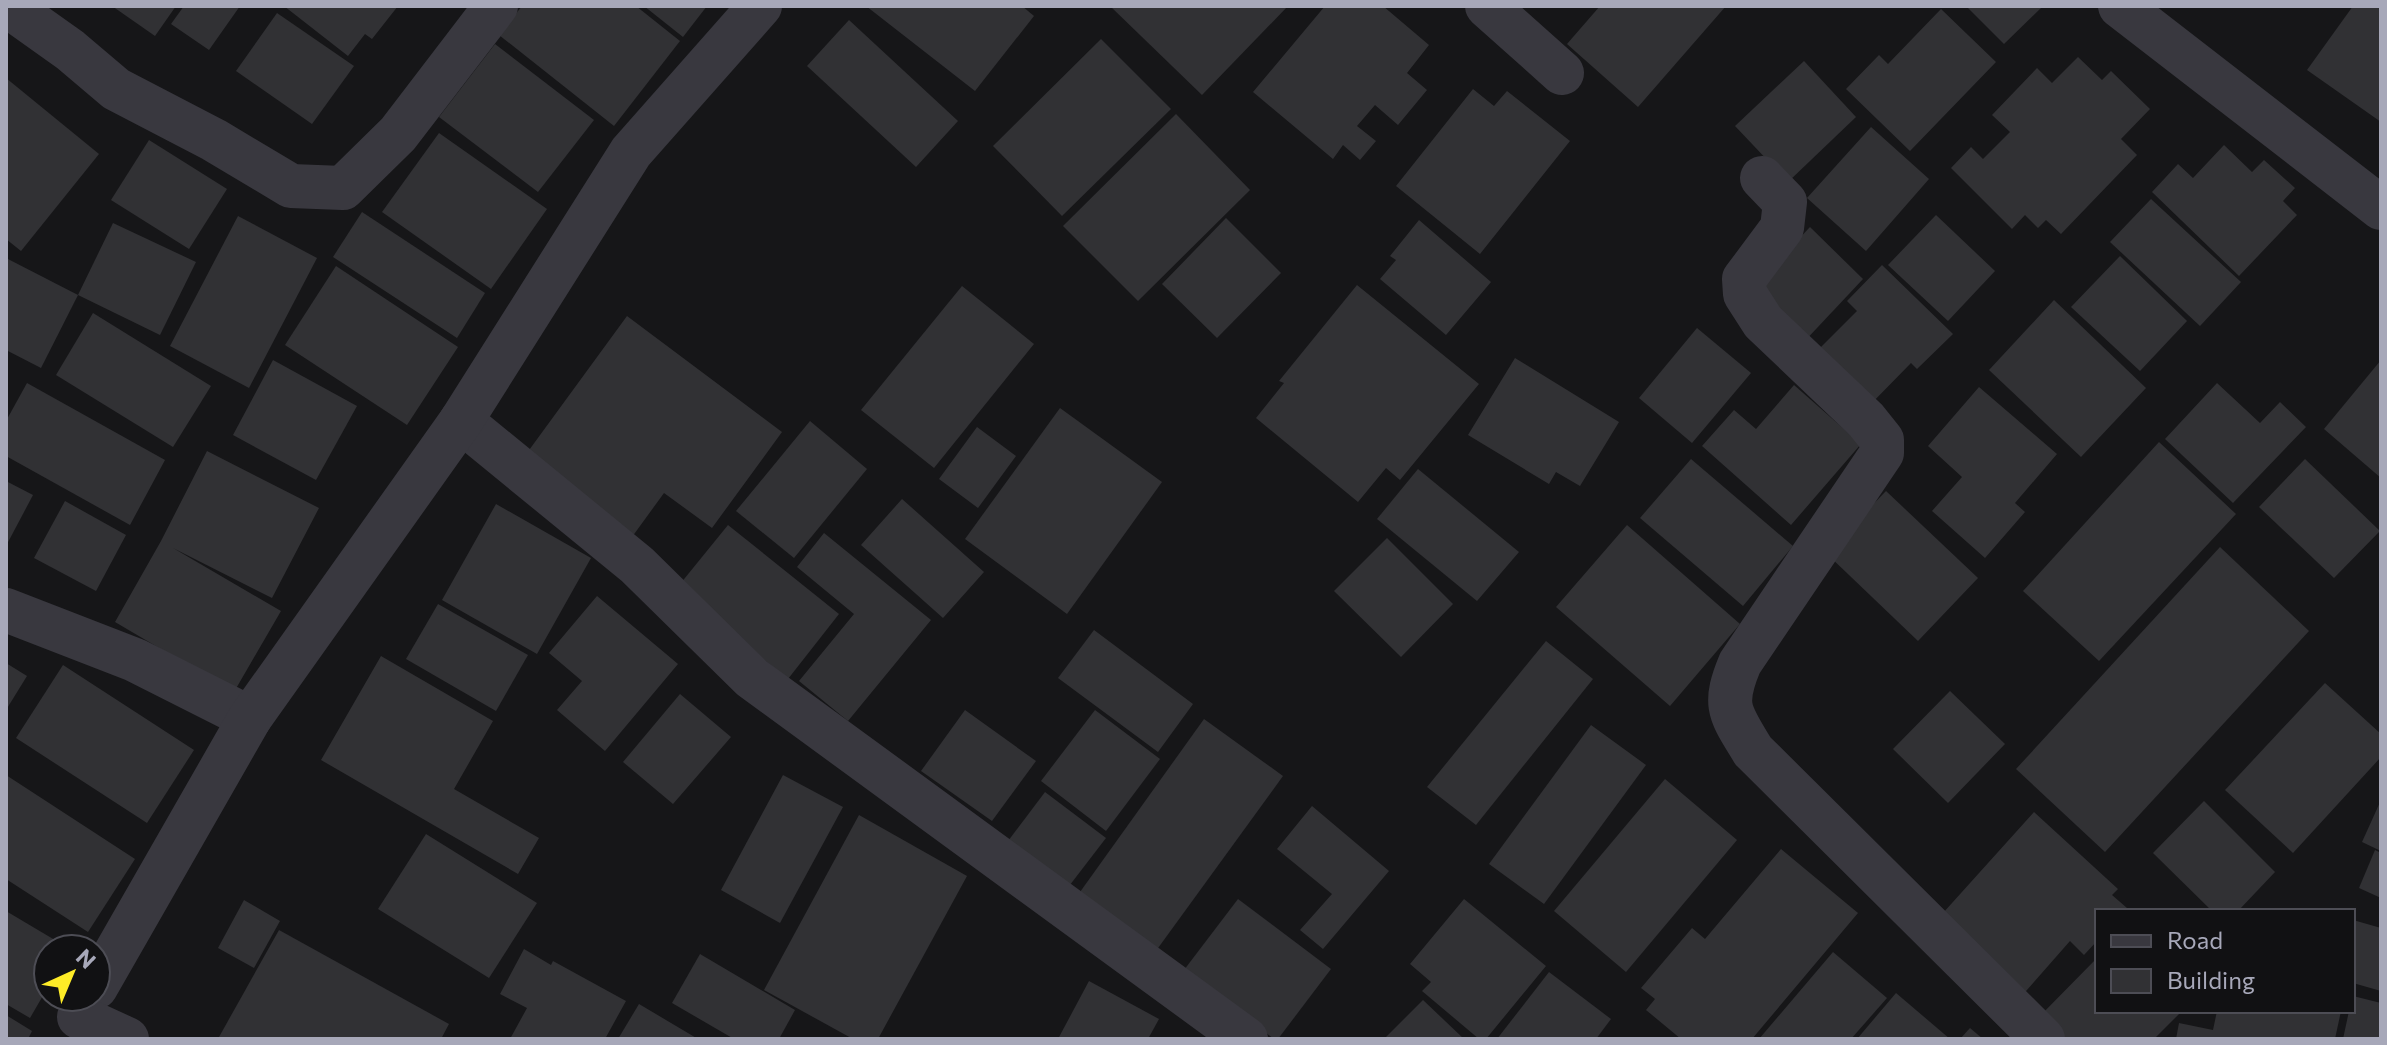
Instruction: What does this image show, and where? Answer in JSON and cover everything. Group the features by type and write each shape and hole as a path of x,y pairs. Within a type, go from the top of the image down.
{"street":[{"path":"11,8 70,50 116,89 214,140 291,186 343,188 398,134 496,6"},
{"path":"112,959 250,718 461,421 631,152 760,6"},
{"path":"1487,6 1562,73"},
{"path":"2120,6 2381,208"},
{"path":"1762,178 1785,202 1782,228 1744,279 1745,294 1763,322 1866,420 1882,440 1882,453 1740,663 1731,685 1729,701 1734,719 1753,751 2043,1039"},
{"path":"461,421 637,565 752,678 1246,1039"},
{"path":"6,610 135,660 250,718"},
{"path":"88,1013 127,1039"}],"building":[{"path":"112,6 176,6 155,36"},
{"path":"184,6 240,6 209,50 171,24"},
{"path":"284,6 398,6 372,39 365,34 348,56"},
{"path":"522,6 636,6 680,41 614,126 499,35"},
{"path":"644,6 707,6 683,37"},
{"path":"866,6 1022,6 1034,16 975,91"},
{"path":"1110,6 1288,6 1202,95"},
{"path":"1325,6 1383,6 1429,45 1407,73 1427,90 1398,125 1375,105 1357,126 1376,141 1360,160 1343,145 1333,159 1253,92"},
{"path":"1600,6 1726,6 1638,107 1567,44"},
{"path":"1966,6 2039,6 2041,8 2004,44"},
{"path":"2353,6 2381,6 2381,122 2307,70"},
{"path":"1941,9 1996,62 1910,151 1846,89 1879,55 1888,64"},
{"path":"277,13 354,66 312,124 236,71"},
{"path":"849,20 958,121 916,167 807,66"},
{"path":"1101,39 1171,109 1062,216 993,146"},
{"path":"495,44 594,120 538,192 439,117"},
{"path":"2078,57 2102,80 2111,71 2150,109 2121,139 2137,155 2061,234 2046,220 2038,228 2025,215 2012,229 1951,168 1971,147 1983,159 2010,132 1992,115 2037,68 2052,83"},
{"path":"1804,61 1856,117 1788,182 1735,126"},
{"path":"6,78 99,154 21,251 6,239"},
{"path":"1473,89 1494,106 1507,91 1570,141 1480,254 1396,186"},
{"path":"1176,114 1250,190 1138,301 1063,226"},
{"path":"1871,127 1929,179 1866,251 1807,198"},
{"path":"439,133 547,209 491,289 382,212"},
{"path":"149,140 227,189 189,249 111,200"},
{"path":"2224,145 2252,172 2264,160 2295,188 2283,201 2297,215 2239,276 2152,192 2178,164 2193,178"},
{"path":"2151,199 2241,282 2200,326 2110,242"},
{"path":"362,212 485,293 457,338 333,257"},
{"path":"1936,215 1995,271 1948,321 1888,265"},
{"path":"238,216 317,258 249,388 170,346"},
{"path":"1226,218 1281,273 1217,338 1162,284"},
{"path":"1419,220 1491,282 1446,335 1380,279 1396,260 1390,256"},
{"path":"113,223 196,262 160,335 78,295"},
{"path":"1810,227 1863,279 1802,344 1748,293"},
{"path":"2120,256 2187,321 2140,371 2071,307"},
{"path":"6,258 78,295 41,368 6,350"},
{"path":"1882,265 1953,334 1917,369 1911,363 1864,411 1810,358 1857,311 1847,301"},
{"path":"336,266 458,347 407,425 285,345"},
{"path":"1357,285 1479,384 1400,480 1386,468 1358,502 1256,418 1284,383 1279,381"},
{"path":"962,286 1034,344 934,468 861,410"},
{"path":"2054,300 2146,388 2081,457 1989,370"},
{"path":"93,313 211,386 173,447 56,375"},
{"path":"627,316 782,432 712,528 664,493 632,537 524,457"},
{"path":"1697,328 1751,373 1692,443 1639,398"},
{"path":"1515,358 1619,422 1580,486 1556,472 1549,484 1468,435"},
{"path":"273,360 357,406 316,480 233,435"},
{"path":"2381,360 2381,478 2324,429"},
{"path":"27,383 165,460 130,525 6,456 6,421"},
{"path":"2217,383 2260,423 2280,402 2306,427 2233,503 2165,439"},
{"path":"1794,385 1861,444 1791,525 1702,446 1734,410 1756,429"},
{"path":"1979,387 2057,454 2015,503 2025,512 1985,558 1932,511 1962,477 1928,446"},
{"path":"1060,408 1162,482 1067,614 965,539"},
{"path":"810,421 867,469 794,558 736,511"},
{"path":"977,427 1016,456 978,508 939,479"},
{"path":"2159,442 2236,514 2099,661 2023,591"},
{"path":"207,451 319,508 272,598 173,548 281,611 234,692 115,622"},
{"path":"1691,459 1793,546 1743,606 1640,518"},
{"path":"2305,459 2380,531 2334,578 2259,507"},
{"path":"1418,469 1519,552 1477,601 1377,519"},
{"path":"6,481 33,495 6,546"},
{"path":"1886,491 1978,578 1918,641 1826,553"},
{"path":"902,499 984,572 943,618 861,545"},
{"path":"65,501 126,535 96,591 34,558"},
{"path":"496,504 591,558 537,654 442,600"},
{"path":"728,525 839,614 788,679 676,589"},
{"path":"1627,525 1740,624 1670,706 1556,607"},
{"path":"824,533 931,620 848,721 799,681 854,614 797,567"},
{"path":"1387,538 1453,604 1401,657 1334,591"},
{"path":"2220,547 2309,631 2105,852 2016,769"},
{"path":"597,596 678,664 605,751 557,710 582,681 549,653"},
{"path":"438,604 528,655 496,711 406,659"},
{"path":"1094,630 1193,704 1158,752 1058,678"},
{"path":"1546,641 1593,679 1476,825 1427,787"},
{"path":"381,656 493,721 454,789 539,838 518,874 321,760"},
{"path":"6,663 27,676 6,710"},
{"path":"63,665 194,750 147,823 16,738"},
{"path":"2325,683 2381,734 2381,757 2293,853 2225,790"},
{"path":"1950,691 2005,744 1948,803 1893,749"},
{"path":"680,694 731,737 673,804 623,762"},
{"path":"965,710 1036,761 992,821 921,771"},
{"path":"1095,710 1160,759 1106,831 1041,781"},
{"path":"1204,719 1283,776 1153,955 1075,899"},
{"path":"1591,725 1646,765 1544,904 1489,864"},
{"path":"6,775 135,859 88,932 6,879"},
{"path":"783,775 843,807 780,923 721,890"},
{"path":"1665,779 1737,840 1626,972 1554,911"},
{"path":"1045,792 1106,838 1063,894 1002,849"},
{"path":"2381,800 2381,851 2362,842"},
{"path":"2204,801 2275,872 2240,909 2210,909 2153,853"},
{"path":"1312,806 1389,871 1323,949 1300,930 1332,894 1277,849"},
{"path":"2034,812 2118,889 2112,895 2127,908 2095,909 2095,943 2084,955 2070,941 2019,999 1934,923"},
{"path":"859,815 967,876 878,1039 853,1039 764,990"},
{"path":"426,834 537,903 489,978 378,909"},
{"path":"1781,849 1858,913 1752,1039 1681,1039 1646,1010 1655,999 1641,988 1692,928 1705,939"},
{"path":"2375,850 2381,853 2381,898 2359,888"},
{"path":"1238,899 1331,969 1278,1039 1184,970"},
{"path":"1464,899 1546,966 1486,1039 1479,1039 1422,991 1431,982 1410,964"},
{"path":"244,900 280,921 254,968 218,948"},
{"path":"6,911 43,933 32,933 33,1013 30,1018 6,1004"},
{"path":"2355,921 2381,928 2381,991 2355,984"},
{"path":"279,930 449,1024 441,1039 219,1037"},
{"path":"524,949 551,965 553,961 626,1001 605,1039 510,1039 527,1008 500,994"},
{"path":"1833,952 1887,998 1851,1039 1759,1039"},
{"path":"700,954 795,1010 779,1039 734,1039 672,1003"},
{"path":"2095,960 2095,1013 2180,1013 2154,1039 2059,1039 2038,1018"},
{"path":"1549,972 1611,1019 1596,1039 1497,1039"},
{"path":"1089,981 1159,1019 1148,1039 1058,1039"},
{"path":"1896,993 1950,1039 1857,1039"},
{"path":"2355,996 2381,1003 2381,1039 2343,1039 2349,1013 2355,1013"},
{"path":"1423,1000 1464,1039 1384,1039"},
{"path":"639,1004 698,1039 618,1039"},
{"path":"2217,1013 2341,1013 2335,1039 2176,1039 2179,1023 2213,1030"},
{"path":"6,1015 32,1031 28,1039 6,1039"},
{"path":"1970,1028 1983,1039 1960,1039"}]}
